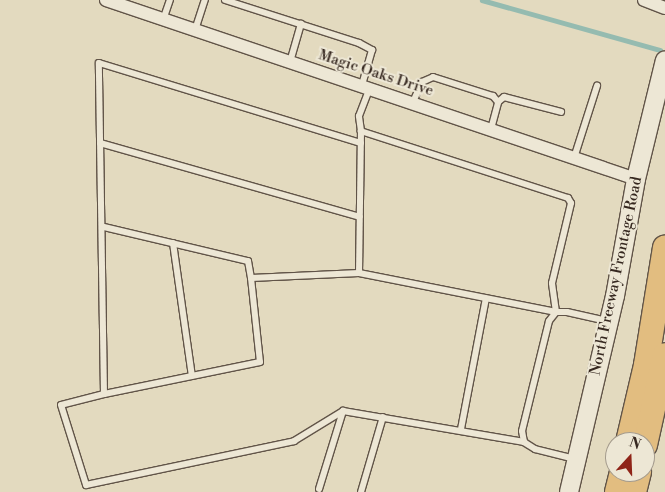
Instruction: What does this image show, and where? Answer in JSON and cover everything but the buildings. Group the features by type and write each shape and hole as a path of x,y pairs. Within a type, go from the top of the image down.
{"highway":[{"path":"630,432 646,364 665,248"},
{"path":"648,432 665,355"}],"main road":[{"name":"North Freeway Frontage Road","path":"569,492 609,321 636,178 665,60"}],"street":[{"name":"Magic Oaks Drive","path":"106,0 636,178"},
{"path":"644,0 665,8"}],"lane":[{"path":"163,20 170,0"},
{"path":"194,30 205,0"},
{"path":"225,0 359,43 372,50 359,116 361,131 359,273"},
{"path":"290,62 301,24"},
{"path":"104,394 104,226 99,63 361,143"},
{"path":"413,102 422,82 432,77 493,96 498,102"},
{"path":"574,158 597,86"},
{"path":"491,129 498,102 504,97 512,97 560,112"},
{"path":"361,131 568,198 571,203 552,283 556,312 549,321 522,431 524,442"},
{"path":"100,143 360,217"},
{"path":"104,226 248,261 260,362 104,394 61,405 86,485 294,441 343,411 461,429 524,442 535,449 576,460"},
{"path":"173,243 192,376"},
{"path":"251,278 359,273 609,321"},
{"path":"461,429 486,298"},
{"path":"319,489 343,411"},
{"path":"361,492 383,417"}],"waterway":[{"path":"482,0 660,50"}]}
